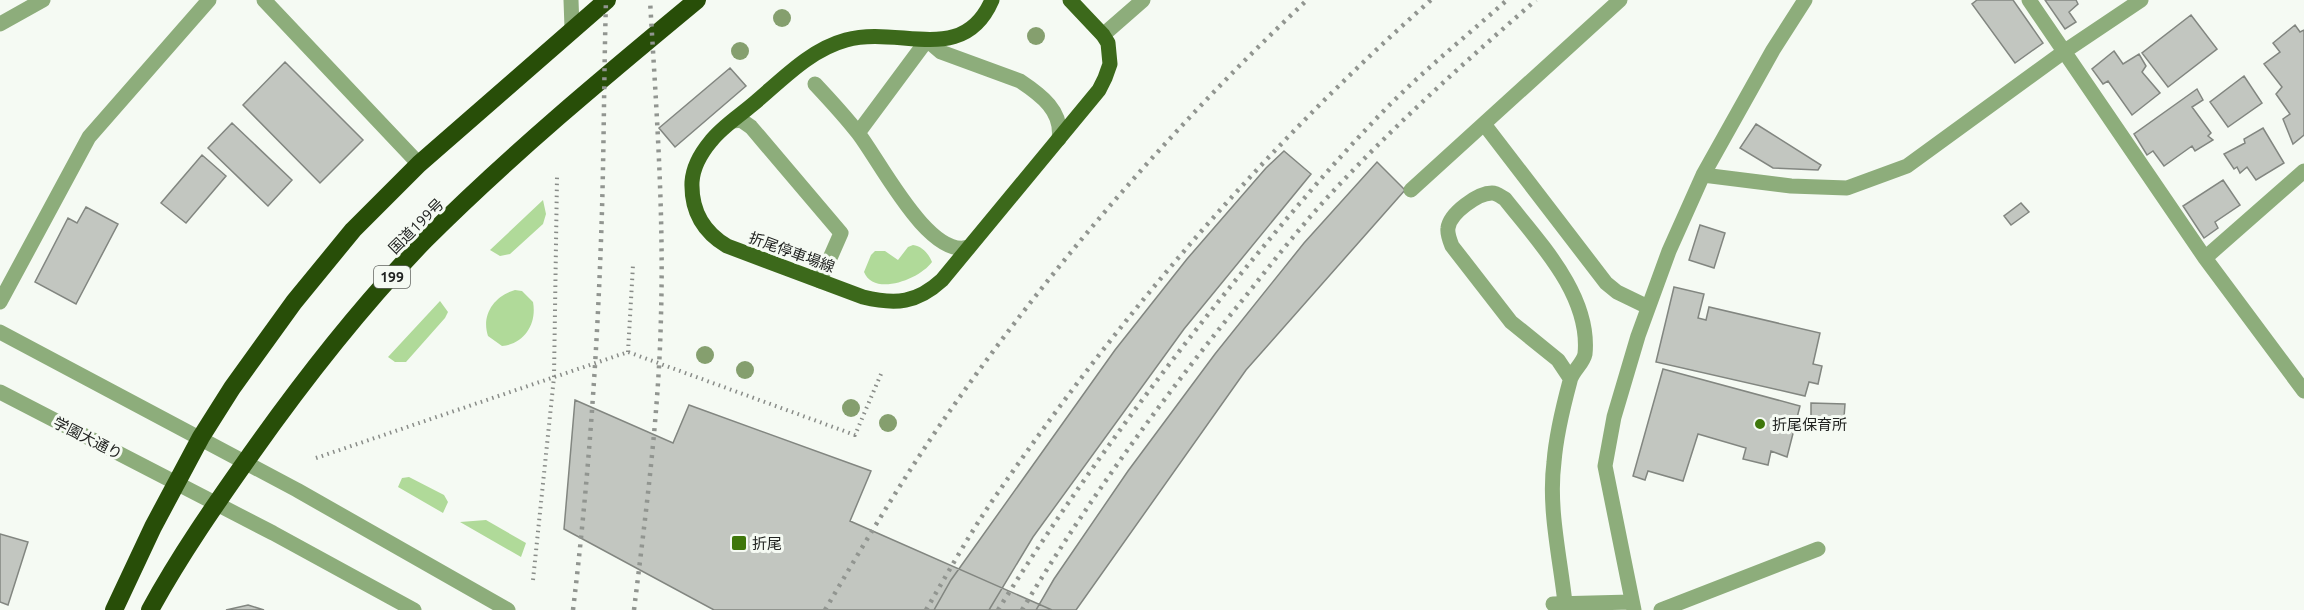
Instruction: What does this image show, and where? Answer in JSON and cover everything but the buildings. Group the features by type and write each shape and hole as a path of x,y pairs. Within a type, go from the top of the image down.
{"highway":[{"path":"114,610 201,437 232,388 294,302 353,230 419,164 572,28 607,0"},
{"name":"国道199号","path":"150,610 215,504 275,420 361,310 425,241 476,191 697,0"}],"main road":[{"name":"折尾停車場線","path":"992,0 981,21 972,30 950,39 927,40 879,36 846,40 832,45 805,61 713,139 697,162 692,190 698,216 704,228 714,239 727,246 871,299 906,301 930,291 942,280 1099,90 1105,78 1110,53 1103,35"},
{"path":"1070,0 1103,35"}],"street":[{"path":"0,24 44,0"},
{"path":"0,302 89,137 209,0"},
{"path":"264,0 419,164"},
{"path":"571,0 572,28"},
{"path":"1103,35 1143,0"},
{"path":"1411,190 1620,0"},
{"path":"1570,378 1558,360 1511,322 1452,246 1448,237 1450,220 1482,195 1497,194 1505,199 1554,262 1575,299 1584,338 1585,356 1570,378 1552,481 1559,603 1632,606 1605,466 1614,417 1648,307 1669,250 1703,175 1773,50 1805,0"},
{"path":"2030,0 2205,258 2304,392"},
{"path":"1703,175 1791,186 1847,188 1907,166 2065,51 2141,0"},
{"path":"858,133 927,40 941,52 1020,81 1029,87 1050,106 1059,119 1059,139"},
{"path":"815,84 858,133 908,208 933,238 954,249 969,247"},
{"path":"733,121 741,120 751,127 841,233 820,281"},
{"path":"1484,124 1606,283 1617,292 1648,307"},
{"path":"2205,258 2304,171"},
{"path":"0,332 201,437 508,610"},
{"name":"学園大通り","path":"0,392 273,533 414,610"},
{"path":"1661,610 1818,549"}],"path":[{"path":"533,579 554,377 557,177"},
{"path":"628,352 633,266"},
{"path":"316,458 628,352 855,435 882,374"}],"green space":[{"path":"543,200 546,214 543,224 510,254 500,256 490,250"},
{"path":"913,245 925,251 932,262 918,274 897,283 887,284 869,279 864,272 875,251 885,251 898,260 908,247"},
{"path":"515,290 522,291 533,302 533,317 523,337 502,346 488,336 486,321 495,302"},
{"path":"440,301 448,312 445,318 406,362 395,362 388,357"},
{"path":"409,477 444,495 448,502 443,513 398,487 402,478"},
{"path":"486,520 526,543 521,557 460,522"}],"railway":[{"path":"573,610 588,460 598,310 606,0"},
{"path":"634,610 655,426 661,315 660,197 650,0"},
{"path":"825,610 881,516 940,425 1023,312 1159,150 1307,0"},
{"path":"926,610 997,494 1094,361 1146,297 1199,234 1311,113 1431,0"},
{"path":"998,610 1113,439 1271,237 1338,159 1389,106 1507,0"},
{"path":"1022,610 1073,529 1128,449 1185,372 1302,226 1361,162 1410,114 1536,0"}],"place":[{"name":"折尾保育所","path":"1760,424"},
{"name":"折尾","path":"739,543"}]}
